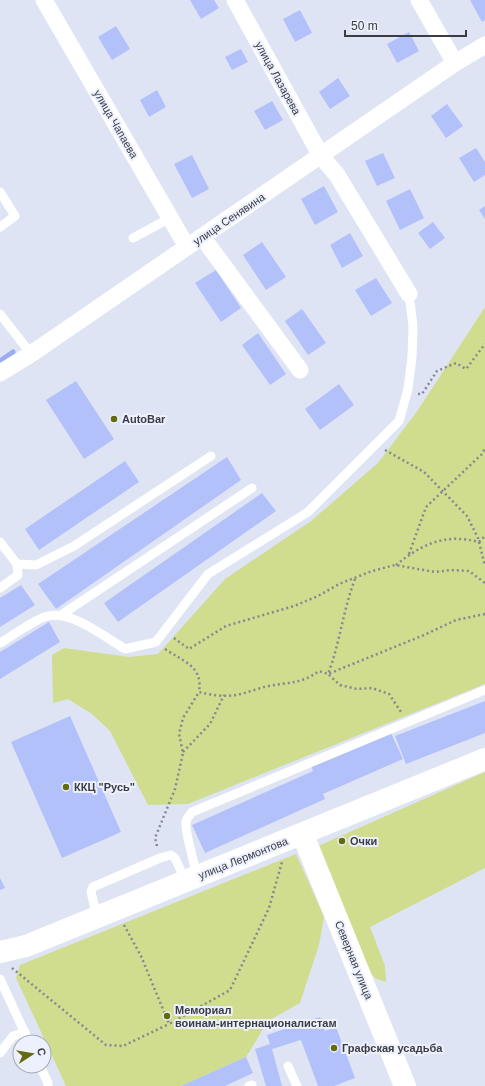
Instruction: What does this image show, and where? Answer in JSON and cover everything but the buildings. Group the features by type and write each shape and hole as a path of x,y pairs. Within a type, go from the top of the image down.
{"main road":[{"name":"улица Лермонтова","path":"6,960 26,946 117,909 191,880 305,842 485,760"},
{"name":"Северная улица","path":"305,842 405,1086"}],"street":[{"name":"улица Чапаева","path":"44,0 187,247"},
{"name":"улица Лазарева","path":"235,0 321,156 338,175 409,294"},
{"path":"418,0 455,63"},
{"name":"улица Сенявина","path":"0,373 31,354 187,247 203,238 455,63 485,45"},
{"path":"203,238 300,370"}],"lane":[{"path":"0,192 15,216 0,227"},
{"path":"133,238 170,218"},
{"path":"0,643 47,616 61,615 78,621 125,649 156,642 208,574 308,512 399,421 406,396 412,357 413,326 409,294"},
{"path":"0,314 31,354"},
{"path":"17,564 36,565 74,546 211,456"},
{"path":"61,615 252,488"},
{"path":"0,542 17,564 18,575 0,588"},
{"path":"191,880 195,863 185,824 187,818 192,812 485,690"},
{"path":"97,917 91,892 93,887 160,858 171,855 175,858 191,880"},
{"path":"0,979 25,1032 13,1036 0,1052"},
{"path":"288,1066 297,1086"},
{"path":"44,1074 48,1086"}],"path":[{"path":"406,396 422,394 437,371 456,363 466,369 485,344"},
{"path":"375,445 424,472 467,516 479,542 485,566"},
{"path":"409,554 426,507 482,454 485,448"},
{"path":"479,542 485,536"},
{"path":"396,565 409,554 434,542 451,538 468,539 479,542"},
{"path":"165,631 189,650 226,626 294,606 318,596 339,584 355,579 372,571 396,565 435,572 451,570 469,571 485,583"},
{"path":"328,674 336,654 348,596 355,579"},
{"path":"328,674 424,635 456,620 485,614"},
{"path":"156,642 196,669 201,682 199,692 183,718 179,734 183,753 176,789 155,838 160,858"},
{"path":"199,692 235,695 268,686 307,680 319,671 328,674 340,685 357,689 372,688 389,694 408,721"},
{"path":"183,753 210,724 224,695"},
{"path":"6,960 106,1045 123,1046 169,1024 230,990 269,908 283,860"},
{"path":"117,909 141,956 169,1024"}],"green space":[{"path":"485,307 485,684 188,804 148,805 110,731 92,714 68,699 53,703 52,655 64,648 129,657 158,654 225,579 311,521 378,463 418,410"},
{"path":"485,772 485,868 370,927 385,966 386,982 375,978 367,969 318,846"},
{"path":"296,854 324,917 319,945 300,1003 268,1021 246,1057 181,1086 66,1086 52,1056 52,1034 42,1034 16,978 20,965"}],"waterway":[{"path":"0,361 13,352"}],"place":[{"name":"AutoBar","path":"114,419"},
{"name":"ККЦ \"Русь\"","path":"66,787"},
{"name":"Очки","path":"342,841"},
{"name":"Мемориал воинам-интернационалистам","path":"167,1016"},
{"name":"Графская усадьба","path":"334,1048"}]}
